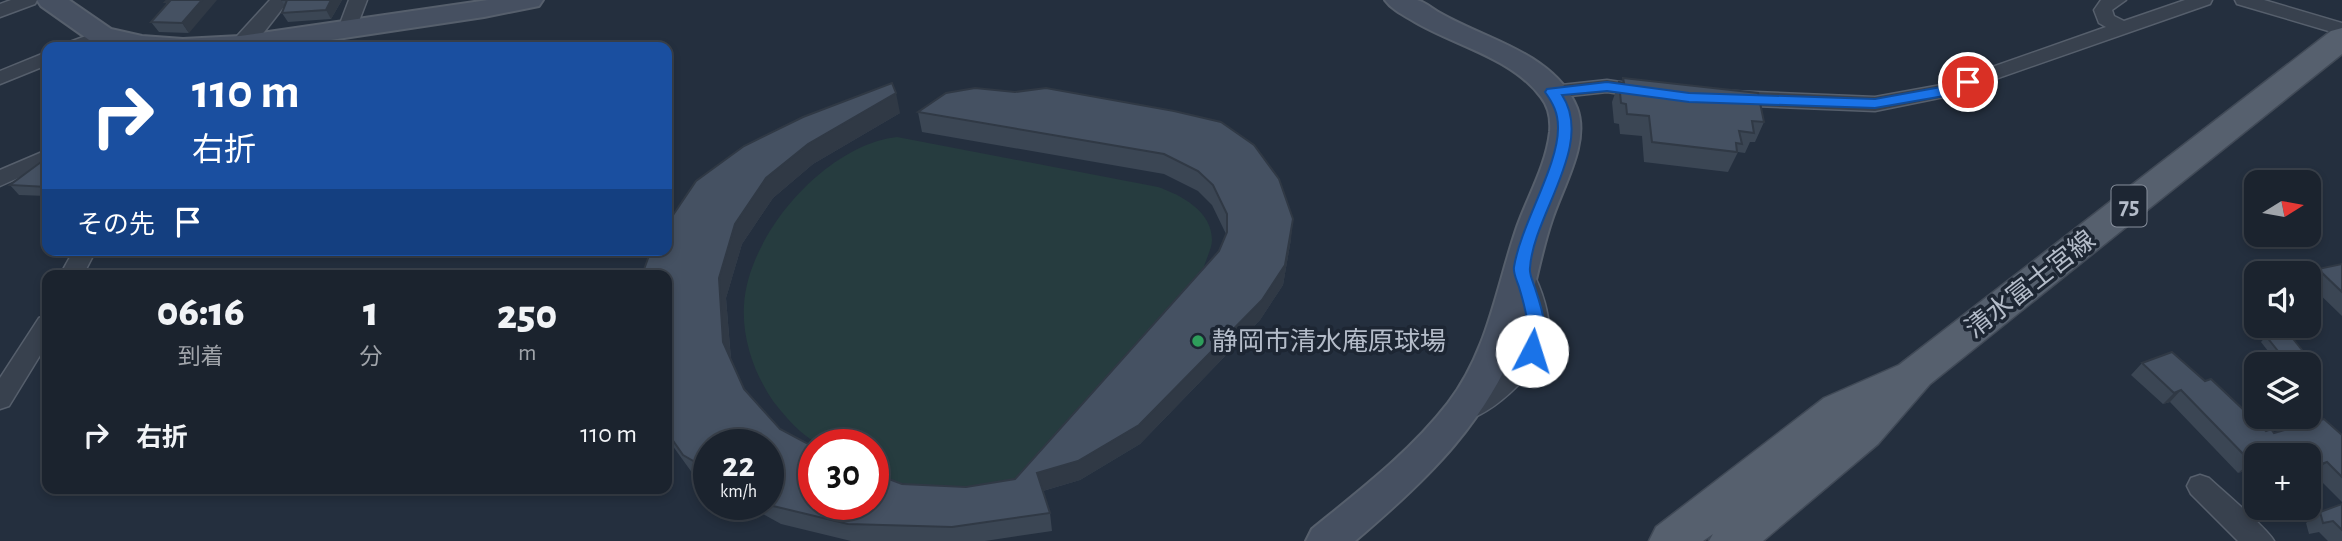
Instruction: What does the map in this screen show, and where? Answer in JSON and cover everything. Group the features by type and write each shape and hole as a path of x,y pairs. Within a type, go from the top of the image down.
{"main road":[{"name":"清水富士宮線","path":"1731,541 1864,432 1916,373 2342,38"},
{"name":"清水富士宮線","path":"1671,541 1838,410 1916,373"}],"street":[{"path":"0,11 27,0"},
{"path":"51,0 102,36 129,42"},
{"path":"242,42 280,0"},
{"path":"346,29 358,0"},
{"path":"263,42 529,0"},
{"path":"1326,541 1396,482 1462,412 1493,355 1510,313 1533,228 1561,151 1566,128 1563,107 1538,76 1515,60 1440,24 1399,0"},
{"path":"2117,0 2108,3 2103,9 2106,19 2121,28"},
{"path":"1713,98 1875,104 1944,91 2203,0"},
{"path":"2244,0 2342,29"},
{"path":"87,42 102,36"},
{"path":"0,78 42,60"},
{"path":"1552,92 1607,86 1661,94"},
{"path":"0,179 42,159"},
{"path":"0,399 42,332"},
{"path":"2200,485 2249,534 2260,541"}],"green space":[{"path":"897,137 1158,187 1194,206 1211,230 1212,243 1204,267 1024,475 1002,487 986,490 936,488 889,480 889,429 798,429 773,401 760,379 747,343 744,305 749,278 760,250 775,223 795,197 818,175 844,157 870,144"}],"building":[{"path":"202,0 182,23 151,22 169,2 165,2"},
{"path":"287,0 331,0 326,10 282,13"},
{"path":"1623,78 1758,93 1764,122 1752,121 1754,133 1739,131 1742,144 1736,143 1737,152 1652,142 1649,116 1627,114 1626,104 1621,103 1619,82 1624,83"},
{"name":"静岡市清水庵原球場","path":"892,83 896,93 808,144 766,178 735,224 719,278 723,342 744,389 780,429 693,429 693,461 683,455 672,439 672,270 644,270 649,256 672,256 672,217 696,181 744,146 803,117"},
{"name":"静岡市清水庵原球場","path":"975,88 1015,92 1046,88 1221,122 1254,145 1279,179 1293,219 1285,265 1262,300 1139,425 1078,461 1037,473 1050,513 952,527 848,524 831,520 889,520 889,479 902,484 966,487 1015,479 1219,251 1227,232 1227,214 1213,185 1198,171 1164,154 918,112 946,93"},
{"path":"41,162 42,162 42,187 10,185"},
{"path":"2342,264 2342,292 2321,272 2321,268"},
{"path":"2268,338 2292,338 2304,352 2279,352"},
{"path":"2172,352 2205,381 2211,379 2244,410 2244,429 2271,429 2274,433 2288,429 2321,429 2321,420 2324,419 2342,435 2342,477 2327,462 2321,464 2321,443 2244,443 2244,455 2181,390 2174,393 2142,363"},
{"name":"静岡市清水庵原球場","path":"784,431 798,439 798,512 784,509"},
{"path":"2342,504 2342,530 2333,521 2323,523 2321,512"}],"place":[{"name":"静岡市清水庵原球場","path":"1198,341"}],"route":[{"path":"1532,351 1538,333 1534,310 1521,270 1561,151 1566,128 1563,107 1552,92 1607,86 1689,97 1875,104 1944,91 1968,82"}]}
